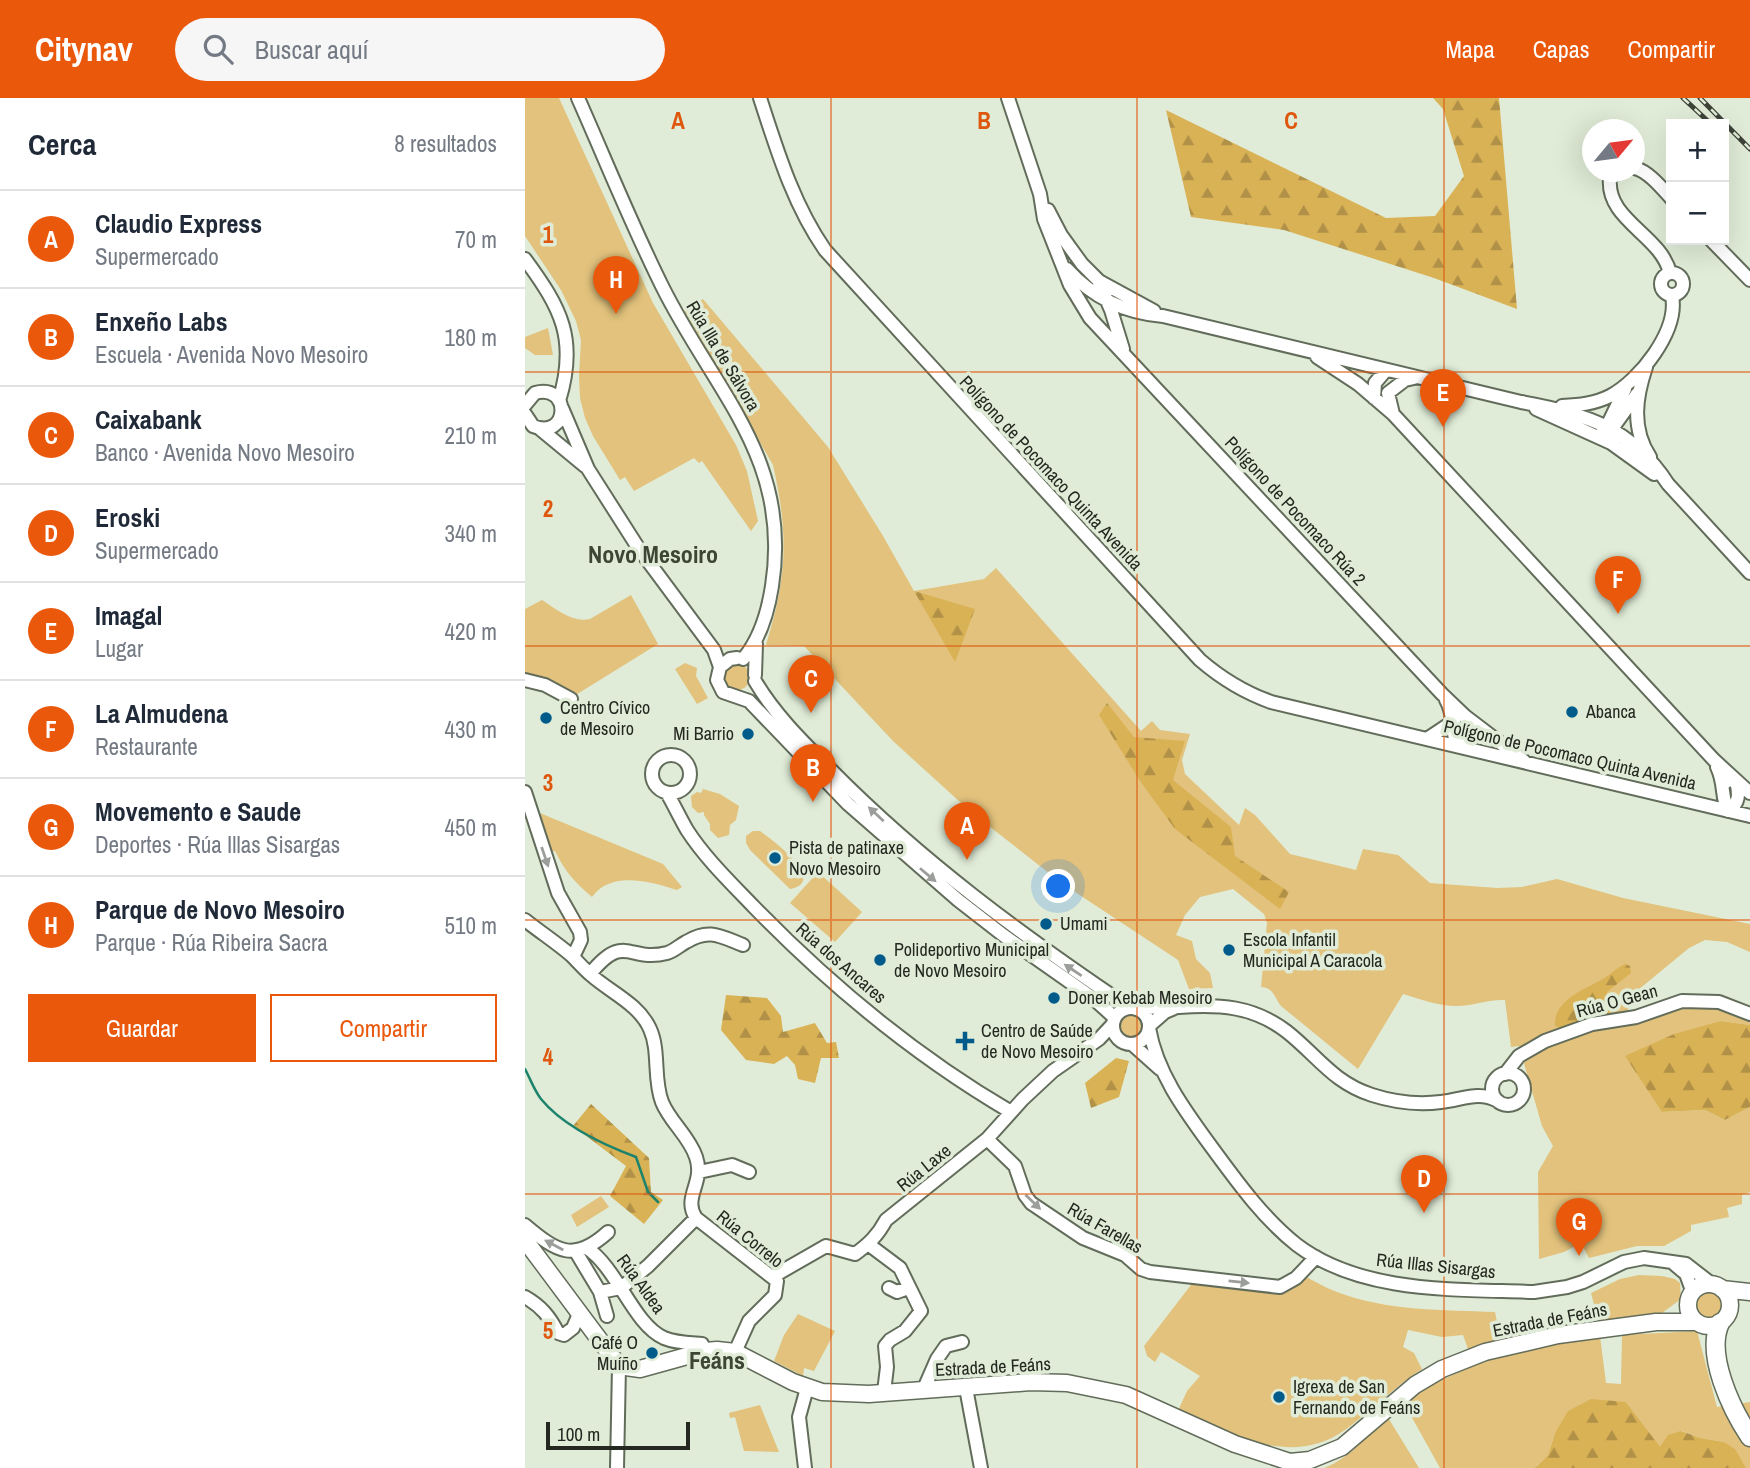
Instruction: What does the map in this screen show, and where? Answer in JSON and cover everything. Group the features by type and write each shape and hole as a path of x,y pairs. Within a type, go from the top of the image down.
{"main road":[{"path":"1713,1324 1724,1389 1734,1412 1750,1437"}],"street":[{"name":"Rúa Illa de Sálvora","path":"578,98 663,287 689,336 753,442 762,466 774,514 776,548 770,597 756,644 755,678"},
{"name":"Polígono de Pocomaco Quinta Avenida","path":"760,98 781,161 812,231 825,250 1200,660 1220,678 1244,692 1271,702 1750,816"},
{"path":"1013,100 1040,194 1061,235 1082,264 1098,280 1163,316"},
{"path":"1645,173 1666,193"},
{"path":"1117,331 1123,320 1133,315 1163,316 1521,402 1599,429 1609,428 1623,416 1637,394 1648,363 1673,315 1672,296 1661,287 1661,281 1670,273 1665,260 1616,207 1611,198 1610,182"},
{"name":"Polígono de Pocomaco Rúa 2","path":"1040,194 1044,219 1062,264 1079,300 1099,327 1442,694 1460,718 1527,763"},
{"path":"1716,245 1750,280"},
{"path":"525,258 564,323 568,348 559,419 556,424 532,427"},
{"path":"1062,264 1086,288 1108,302 1144,314"},
{"name":"Polígono de Pocomaco Rúa 2","path":"1098,280 1108,302 1123,351"},
{"path":"1099,327 1100,310 1108,302 1126,297"},
{"path":"1310,352 1340,371 1393,414 1714,760 1739,798 1728,811"},
{"path":"1611,443 1609,422 1616,402 1627,385 1648,363"},
{"path":"1386,370 1393,414"},
{"path":"1374,398 1375,383 1386,370"},
{"path":"1388,393 1405,380 1417,377"},
{"path":"525,405 535,393 546,391 563,379"},
{"path":"1555,412 1593,403 1627,385"},
{"path":"546,391 561,404 588,469 639,549 715,650 720,667"},
{"path":"1637,394 1640,432 1646,451 1668,484 1750,573"},
{"path":"1555,412 1611,443 1668,484"},
{"path":"525,414 532,427 588,469"},
{"path":"1609,428 1635,446 1658,468"},
{"name":"Rúa Illa de Sálvora","path":"740,659 756,644"},
{"path":"715,650 749,663 771,706 857,797 922,856 1012,927 1146,1016 1149,1027"},
{"path":"740,659 730,659 720,667 717,673 723,692 750,701 848,804 926,873 1003,935 1102,1004 1114,1021 1116,1036 1129,1044 1143,1039 1149,1027 1165,1012 1177,1007"},
{"path":"736,697 748,693 755,678"},
{"path":"525,680 545,685 571,699"},
{"name":"Polígono de Pocomaco Quinta Avenida","path":"1427,739 1460,718"},
{"name":"Polígono de Pocomaco Rúa 2","path":"1457,746 1454,738 1460,718"},
{"name":"Polígono de Pocomaco Quinta Avenida","path":"1704,805 1712,802 1730,783"},
{"path":"1730,783 1750,793"},
{"path":"525,792 558,892 580,932 580,940 573,957"},
{"name":"Rúa dos Ancares","path":"673,792 676,809 687,831 779,933 860,1005 940,1065 1011,1112"},
{"path":"525,920 628,1003 647,1024 653,1038 662,1103 692,1148 699,1172 732,1165 749,1172"},
{"path":"590,974 603,958 612,953 625,950 646,954 667,953 701,935 711,933 743,945"},
{"name":"Rúa O Gean","path":"1505,1074 1518,1056 1545,1041 1591,1024 1636,1017 1682,1001 1719,1002 1750,1014"},
{"path":"1114,1021 1124,1009 1219,1004 1263,1017 1286,1031 1327,1070 1349,1086 1372,1095 1420,1103 1488,1096 1511,1105 1522,1097 1524,1090 1519,1077 1505,1074 1468,1096"},
{"name":"Rúa Laxe","path":"868,1244 880,1232 886,1220 992,1143 1011,1112 1053,1071 1086,1048 1114,1021"},
{"name":"Rúa Illas Sisargas","path":"1149,1027 1160,1069 1202,1135 1236,1180 1284,1233 1316,1257 1348,1272 1399,1283 1534,1292 1551,1291 1583,1282 1635,1260 1655,1259 1686,1265 1717,1287"},
{"name":"Rúa Laxe","path":"1086,1048 1129,1044"},
{"name":"Rúa Illas Sisargas","path":"1129,1044 1160,1069"},
{"path":"1494,1082 1494,1096 1498,1101"},
{"name":"Rúa Farellas","path":"992,1143 1016,1166 1025,1195 1031,1203 1083,1238 1125,1255 1141,1269 1280,1287 1296,1278 1316,1257"},
{"name":"Rúa Correlo","path":"699,1172 690,1206 696,1218 777,1281 775,1295 748,1321 735,1352"},
{"path":"600,1292 621,1288 648,1266 696,1218"},
{"path":"525,1225 565,1251 581,1250 608,1232"},
{"path":"525,1240 580,1312 604,1350 619,1366 617,1468"},
{"path":"772,1277 826,1246 855,1254 868,1244 900,1268 921,1311 905,1331 890,1339 885,1346 887,1367 884,1392"},
{"path":"581,1250 600,1292 607,1316"},
{"name":"Rúa Aldea","path":"581,1250 598,1255 648,1326 661,1337 674,1342 702,1345 705,1351"},
{"path":"1670,1261 1686,1274 1691,1298 1690,1313 1713,1324"},
{"name":"Estrada de Feáns","path":"1656,1322 1675,1314 1699,1287 1717,1287"},
{"path":"1717,1287 1750,1292"},
{"path":"1713,1324 1730,1302 1717,1287"},
{"path":"889,1288 897,1292 908,1289"},
{"path":"525,1297 538,1304 551,1318 558,1333 564,1335 573,1328 580,1312"},
{"path":"1713,1324 1750,1299"},
{"name":"Estrada de Feáns","path":"619,1366 639,1369 705,1351 735,1352 807,1388 822,1392 923,1391 1067,1382 1126,1395 1235,1444 1290,1462 1310,1460 1342,1447 1415,1385 1453,1365 1485,1353 1535,1340 1656,1322 1713,1324"},
{"path":"923,1391 946,1346 962,1342"},
{"path":"805,1468 799,1417 807,1388"},
{"path":"966,1388 981,1468"}],"shaded area":[{"path":"525,98 559,98 653,303 736,445 747,471 758,521 751,531 702,461 699,463 694,458 634,491 625,477 620,480 593,436 580,398 581,340 576,321 561,290 525,236"},
{"path":"703,299 828,447 914,591 984,579 996,568 1141,731 1152,721 1160,730 1190,734 1182,760 1185,774 1239,825 1245,808 1255,815 1290,854 1356,870 1363,849 1398,855 1430,883 1497,888 1522,887 1557,879 1623,898 1750,924 1750,952 1727,942 1705,940 1689,948 1638,990 1626,1013 1680,998 1750,1011 1750,1025 1721,1021 1662,1112 1705,1110 1725,1120 1750,1107 1750,1192 1742,1195 1742,1204 1727,1208 1729,1217 1691,1225 1691,1231 1664,1246 1637,1246 1589,1258 1581,1243 1564,1252 1539,1259 1538,1172 1553,1146 1542,1126 1519,1046 1511,1047 1505,1000 1449,1006 1403,994 1358,1069 1281,1006 1271,991 1261,987 1267,923 1264,914 1233,889 1200,897 1185,915 1176,935 1192,941 1196,959 1210,973 1213,988 1189,989 1178,960 1063,884 971,812 893,741 804,646 766,645 782,577 782,513 778,490 773,465 684,310"},
{"path":"548,328 553,355 535,355 525,348 525,337"},
{"path":"631,595 658,644 574,696 525,676 525,609 542,600 571,617 583,620 590,619"},
{"path":"685,663 697,668 696,676 708,698 697,704 675,669"},
{"path":"737,664 746,668 750,677 746,686 737,690 728,686 724,677 728,668"},
{"path":"703,789 720,794 739,806 736,820 730,825 729,835 718,838 710,830 704,812 698,813 692,807 691,796 697,792 701,793"},
{"path":"535,811 663,864 682,887 677,890 631,880 612,882 592,897 571,876 555,851 548,852"},
{"name":"Pista de patinaxe Novo Mesoiro","path":"753,831 760,831 794,860 803,878 800,885 790,889 750,850 746,836"},
{"path":"818,872 862,912 835,942 790,903"},
{"path":"1131,1013 1140,1017 1144,1026 1140,1035 1131,1039 1122,1035 1118,1026 1122,1017"},
{"path":"601,1196 609,1207 577,1227 571,1215"},
{"path":"1303,1275 1337,1292 1375,1303 1495,1312 1501,1342 1469,1352 1463,1335 1442,1337 1408,1330 1403,1347 1414,1353 1422,1369 1345,1430 1325,1441 1304,1446 1261,1444 1177,1413 1187,1391 1200,1376 1161,1352 1155,1362 1147,1356 1144,1346 1194,1281 1281,1289"},
{"path":"1639,1275 1675,1279 1680,1283 1681,1299 1662,1313 1599,1323 1591,1293 1620,1279"},
{"path":"1709,1291 1719,1296 1724,1306 1719,1316 1709,1321 1699,1316 1694,1306 1699,1296"},
{"path":"798,1314 835,1331 814,1371 804,1368 803,1376 774,1361 784,1335"},
{"path":"1697,1331 1717,1407 1750,1402 1750,1468 1746,1468 1724,1442 1682,1431 1660,1448 1626,1402 1555,1433 1548,1455 1535,1468 1440,1468 1410,1414 1406,1400 1453,1375 1499,1357 1600,1336 1606,1383 1621,1384 1622,1335"},
{"path":"760,1405 779,1452 744,1451 735,1417 730,1418 729,1413"},
{"path":"1387,1416 1419,1468 1324,1468 1351,1452"}],"green space":[{"path":"1433,98 1499,98 1517,309 1434,278 1284,230 1191,217 1166,110 1386,218 1435,216 1464,176 1443,109"},
{"path":"914,591 975,609 955,662"},
{"path":"1107,703 1134,737 1185,741 1173,780 1231,827 1235,856 1289,892 1280,909 1175,829 1140,781 1099,715"},
{"path":"1625,964 1630,966 1631,973 1607,992 1609,1014 1561,1028 1555,1026 1559,1009 1565,1002"},
{"path":"726,995 767,998 781,1016 783,1032 815,1023 827,1043 836,1042 839,1058 821,1058 815,1083 798,1079 795,1065 787,1056 774,1064 746,1060 721,1030"},
{"path":"1721,1021 1750,1025 1750,1107 1725,1120 1705,1110 1662,1112 1625,1056 1674,1034"},
{"path":"1116,1058 1129,1061 1119,1097 1091,1108 1085,1083"},
{"path":"591,1104 649,1158 651,1192 663,1200 644,1224 610,1196 626,1166 573,1126"},
{"path":"1591,1399 1626,1402 1660,1447 1668,1435 1681,1431 1724,1442 1735,1449 1746,1468 1535,1468 1548,1455 1555,1433 1568,1411"}],"waterway":[{"path":"525,1069 541,1099 561,1118 598,1140 636,1157 648,1192 658,1202"}],"railway":[{"path":"1683,98 1706,119"},
{"path":"1700,98 1750,149"}],"place":[{"name":"Parque de Novo Mesoiro","path":"616,314"},
{"name":"Imagal","path":"1443,427"},
{"name":"La Almudena","path":"1618,614"},
{"name":"Abanca","path":"1572,712"},
{"name":"Caixabank","path":"811,713"},
{"name":"Centro Cívico de Mesoiro","path":"546,718"},
{"name":"Mi Barrio","path":"748,734"},
{"name":"Enxeño Labs","path":"813,802"},
{"name":"Pista de patinaxe Novo Mesoiro","path":"775,858"},
{"name":"Claudio Express","path":"967,860"},
{"name":"Umami","path":"1046,924"},
{"name":"Escola Infantil Municipal A Caracola","path":"1229,950"},
{"name":"Polideportivo Municipal de Novo Mesoiro","path":"880,960"},
{"name":"Doner Kebab Mesoiro","path":"1054,998"},
{"name":"Centro de Saúde de Novo Mesoiro","path":"965,1041"},
{"name":"Eroski","path":"1424,1213"},
{"name":"Movemento e Saude","path":"1579,1256"},
{"name":"Café O Muíño","path":"652,1353"},
{"name":"Igrexa de San Fernando de Feáns","path":"1279,1397"}],"district":[{"name":"Novo Mesoiro","path":"653,555"},
{"name":"Feáns","path":"717,1361"}]}
